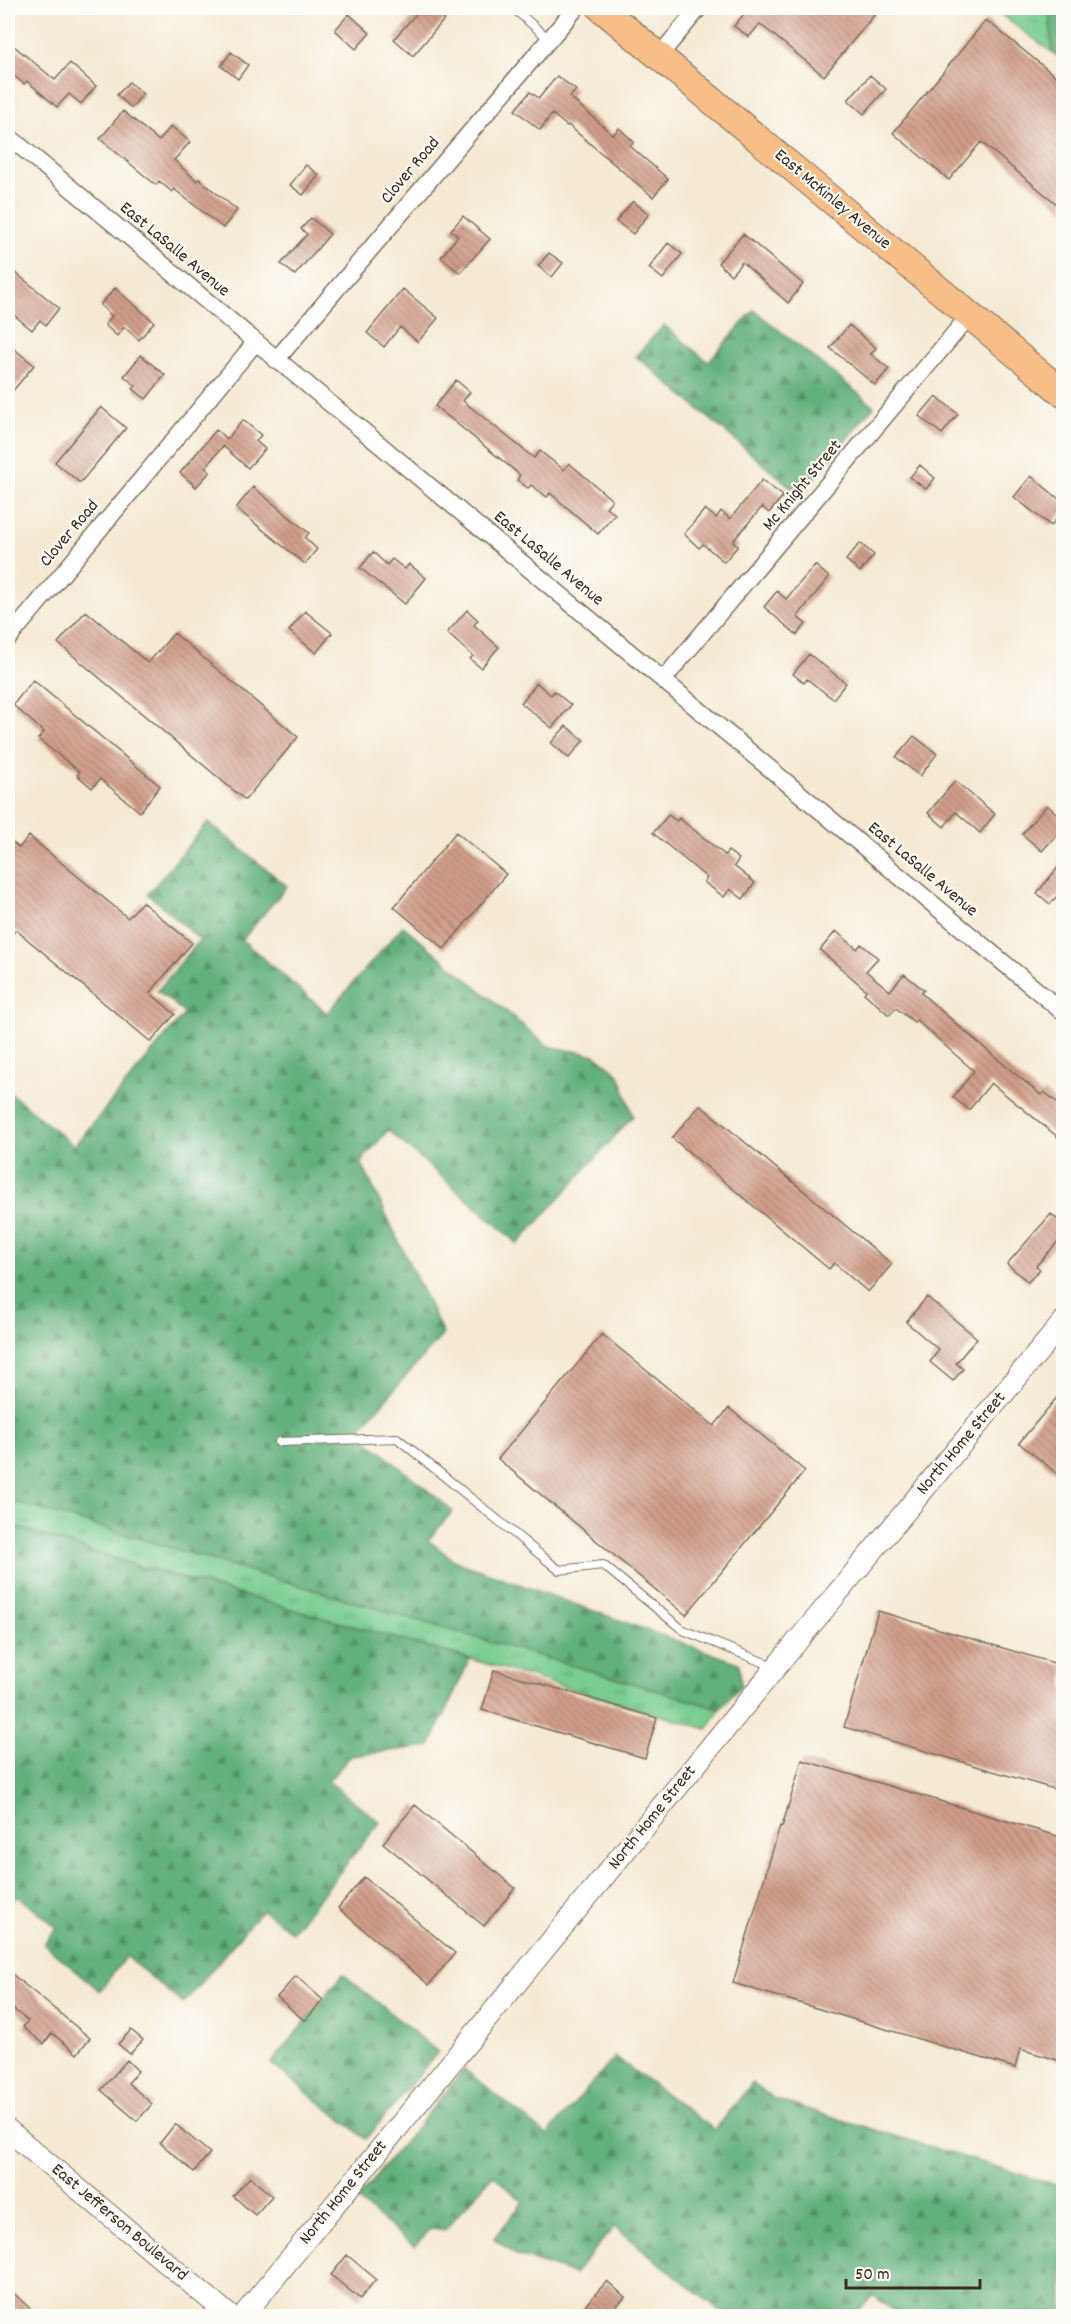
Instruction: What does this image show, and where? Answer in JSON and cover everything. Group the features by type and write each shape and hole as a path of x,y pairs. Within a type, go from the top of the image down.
{"main road":[{"name":"East McKinley Avenue","path":"601,8 1064,393"}],"street":[{"name":"Clover Road","path":"276,360 576,8"},
{"path":"659,56 699,8"},
{"name":"East LaSalle Avenue","path":"8,136 1064,1013"},
{"name":"Mc Knight Street","path":"663,680 970,315"},
{"name":"Clover Road","path":"8,639 255,343"},
{"name":"North Home Street","path":"243,2316 776,1667 1064,1321"},
{"name":"East Jefferson Boulevard","path":"8,2130 230,2316"}],"lane":[{"path":"513,8 549,39"},
{"path":"279,1442 397,1438 560,1570 603,1565 683,1630 776,1667"}],"green space":[{"path":"992,8 1049,8 1052,52"},
{"path":"1049,8 1063,8 1063,61 1052,52"},
{"path":"754,310 874,406 800,495 636,356 664,325 708,362"},
{"path":"208,822 287,886 242,940 327,1013 403,926 548,1046 595,1055 619,1074 633,1116 518,1244 388,1130 361,1162 443,1334 357,1432 453,1511 428,1540 455,1561 739,1663 741,1685 720,1709 8,1500 8,1091 74,1146 185,1013 157,991 200,940 148,894"},
{"path":"8,1500 720,1709 707,1729 470,1659 134,1565 8,1524"},
{"path":"8,1524 134,1565 470,1659 430,1746 351,1756 328,1781 380,1822 292,1932 262,1910 183,2004 126,1956 100,1991 44,1944 57,1927 17,1896 8,1907"},
{"path":"343,1974 438,2052 366,2139 271,2064"},
{"path":"615,2057 715,2130 752,2083 774,2099 1063,2187 1063,2316 900,2316 873,2295 855,2316 727,2316 614,2227 574,2274 516,2255 494,2238 523,2202 493,2175 445,2230 432,2228 414,2246 357,2200 464,2069 547,2135"}],"building":[{"path":"421,8 454,8 413,56 394,39"},
{"path":"749,8 880,8 824,76 760,24 749,37 734,26"},
{"path":"349,14 370,33 356,49 335,30"},
{"path":"986,20 1064,83 1064,210 981,142 949,180 893,133"},
{"path":"8,41 55,80 70,63 96,86 81,104 69,94 57,107 27,81 24,84 8,71"},
{"path":"231,52 248,65 238,79 221,66"},
{"path":"870,75 886,89 864,114 848,100"},
{"path":"557,76 576,90 570,97 613,135 619,128 634,142 630,146 668,179 653,197 552,114 540,130 515,110 530,92 539,98"},
{"path":"129,82 143,94 131,108 117,95"},
{"path":"123,111 159,141 171,126 190,142 174,160 197,181 199,179 237,210 223,228 174,189 172,192 159,181 156,185 100,139"},
{"path":"306,165 319,175 303,195 290,185"},
{"path":"633,201 649,214 633,234 616,221"},
{"path":"463,216 490,239 460,273 441,257 458,236 451,230"},
{"path":"311,218 330,234 295,275 281,264 307,234 301,229"},
{"path":"743,234 803,284 788,303 742,262 731,275 718,263"},
{"path":"668,243 682,254 663,279 649,268"},
{"path":"549,253 563,263 552,277 538,266"},
{"path":"16,273 59,308 46,325 40,320 32,330 8,310 8,284"},
{"path":"115,288 154,322 139,340 124,327 117,336 105,325 112,316 100,305"},
{"path":"403,289 438,318 418,342 400,327 384,347 367,333"},
{"path":"849,325 876,348 871,354 889,369 875,385 830,348"},
{"path":"8,344 34,365 8,397"},
{"path":"141,355 165,375 146,399 133,389 136,386 124,376"},
{"path":"456,380 470,392 463,401 534,458 540,451 564,470 569,463 612,500 606,507 615,514 598,534 550,493 547,497 531,485 528,488 517,480 520,475 435,406"},
{"path":"936,396 958,414 942,434 919,416"},
{"path":"101,407 126,428 80,483 55,462"},
{"path":"243,420 261,435 256,441 265,449 248,468 223,446 205,468 210,472 196,487 180,473 216,430 227,439"},
{"path":"920,465 935,478 926,489 910,477"},
{"path":"1031,476 1064,503 1064,510 1051,526 1014,497"},
{"path":"762,480 783,496 769,513 762,507 733,541 738,546 724,562 703,544 699,548 684,534 705,509 716,518 721,511 730,519"},
{"path":"253,487 309,533 305,538 317,549 305,564 236,508"},
{"path":"860,543 874,555 860,572 846,560"},
{"path":"373,552 387,565 392,559 405,569 409,564 426,578 405,604 360,568"},
{"path":"815,565 829,577 797,617 806,624 797,635 764,607 777,591 786,599"},
{"path":"467,610 478,620 474,625 499,647 481,668 470,659 473,656 447,633"},
{"path":"86,611 148,663 174,633 298,737 245,800 58,643"},
{"path":"305,611 332,633 316,653 289,631"},
{"path":"809,654 846,683 833,699 807,679 804,683 793,674"},
{"path":"33,680 160,786 140,812 100,779 92,788 77,775 80,772 38,739 44,732 13,705"},
{"path":"537,683 551,695 554,691 571,705 552,728 521,703"},
{"path":"566,726 584,740 569,758 551,743"},
{"path":"914,736 937,754 920,776 896,757"},
{"path":"955,781 995,814 980,833 956,812 944,827 928,813"},
{"path":"1047,805 1064,820 1064,827 1042,851 1022,834"},
{"path":"668,815 677,821 679,818 725,855 728,851 739,859 734,866 755,883 743,899 730,889 724,897 704,882 707,878 653,833"},
{"path":"456,832 506,874 444,949 394,907"},
{"path":"29,836 128,918 142,902 192,943 150,993 175,1014 151,1042 16,930 8,939 8,838 19,848"},
{"path":"1064,860 1064,901 1057,896 1050,904 1037,893"},
{"path":"836,931 857,949 861,944 878,958 866,971 890,991 904,974 924,990 921,993 989,1052 1041,1095 1044,1092 1064,1108 1064,1142 991,1083 969,1110 953,1097 974,1071 916,1020 914,1022 896,1008 889,1015 864,993 866,990 820,950"},
{"path":"700,1105 892,1264 868,1292 834,1263 829,1269 672,1138"},
{"path":"1051,1214 1064,1225 1064,1235 1036,1266 1040,1269 1028,1282 1007,1264"},
{"path":"927,1297 977,1338 956,1363 963,1369 953,1381 930,1362 939,1350 906,1322"},
{"path":"602,1334 714,1426 729,1408 805,1471 686,1615 498,1459"},
{"path":"1064,1389 1064,1479 1019,1443"},
{"path":"878,1611 1064,1666 1064,1792 844,1727"},
{"path":"494,1670 657,1718 645,1758 482,1710"},
{"path":"802,1760 1064,1838 1064,2062 1020,2049 1015,2068 733,1983"},
{"path":"415,1805 515,1888 484,1926 383,1843"},
{"path":"364,1877 455,1953 429,1985 338,1908"},
{"path":"8,1971 90,2038 77,2054 52,2033 44,2044 23,2027 28,2021 8,2005"},
{"path":"296,1976 323,2000 305,2021 277,1997"},
{"path":"131,2030 143,2040 130,2054 118,2044"},
{"path":"127,2060 138,2071 128,2083 152,2104 137,2121 101,2090"},
{"path":"175,2124 210,2153 194,2172 160,2143"},
{"path":"250,2177 272,2196 255,2215 233,2196"},
{"path":"347,2255 376,2279 360,2299 331,2275"},
{"path":"607,2281 625,2297 607,2316 591,2316 582,2309"},
{"path":"8,2288 25,2304 39,2316 8,2316"}]}
